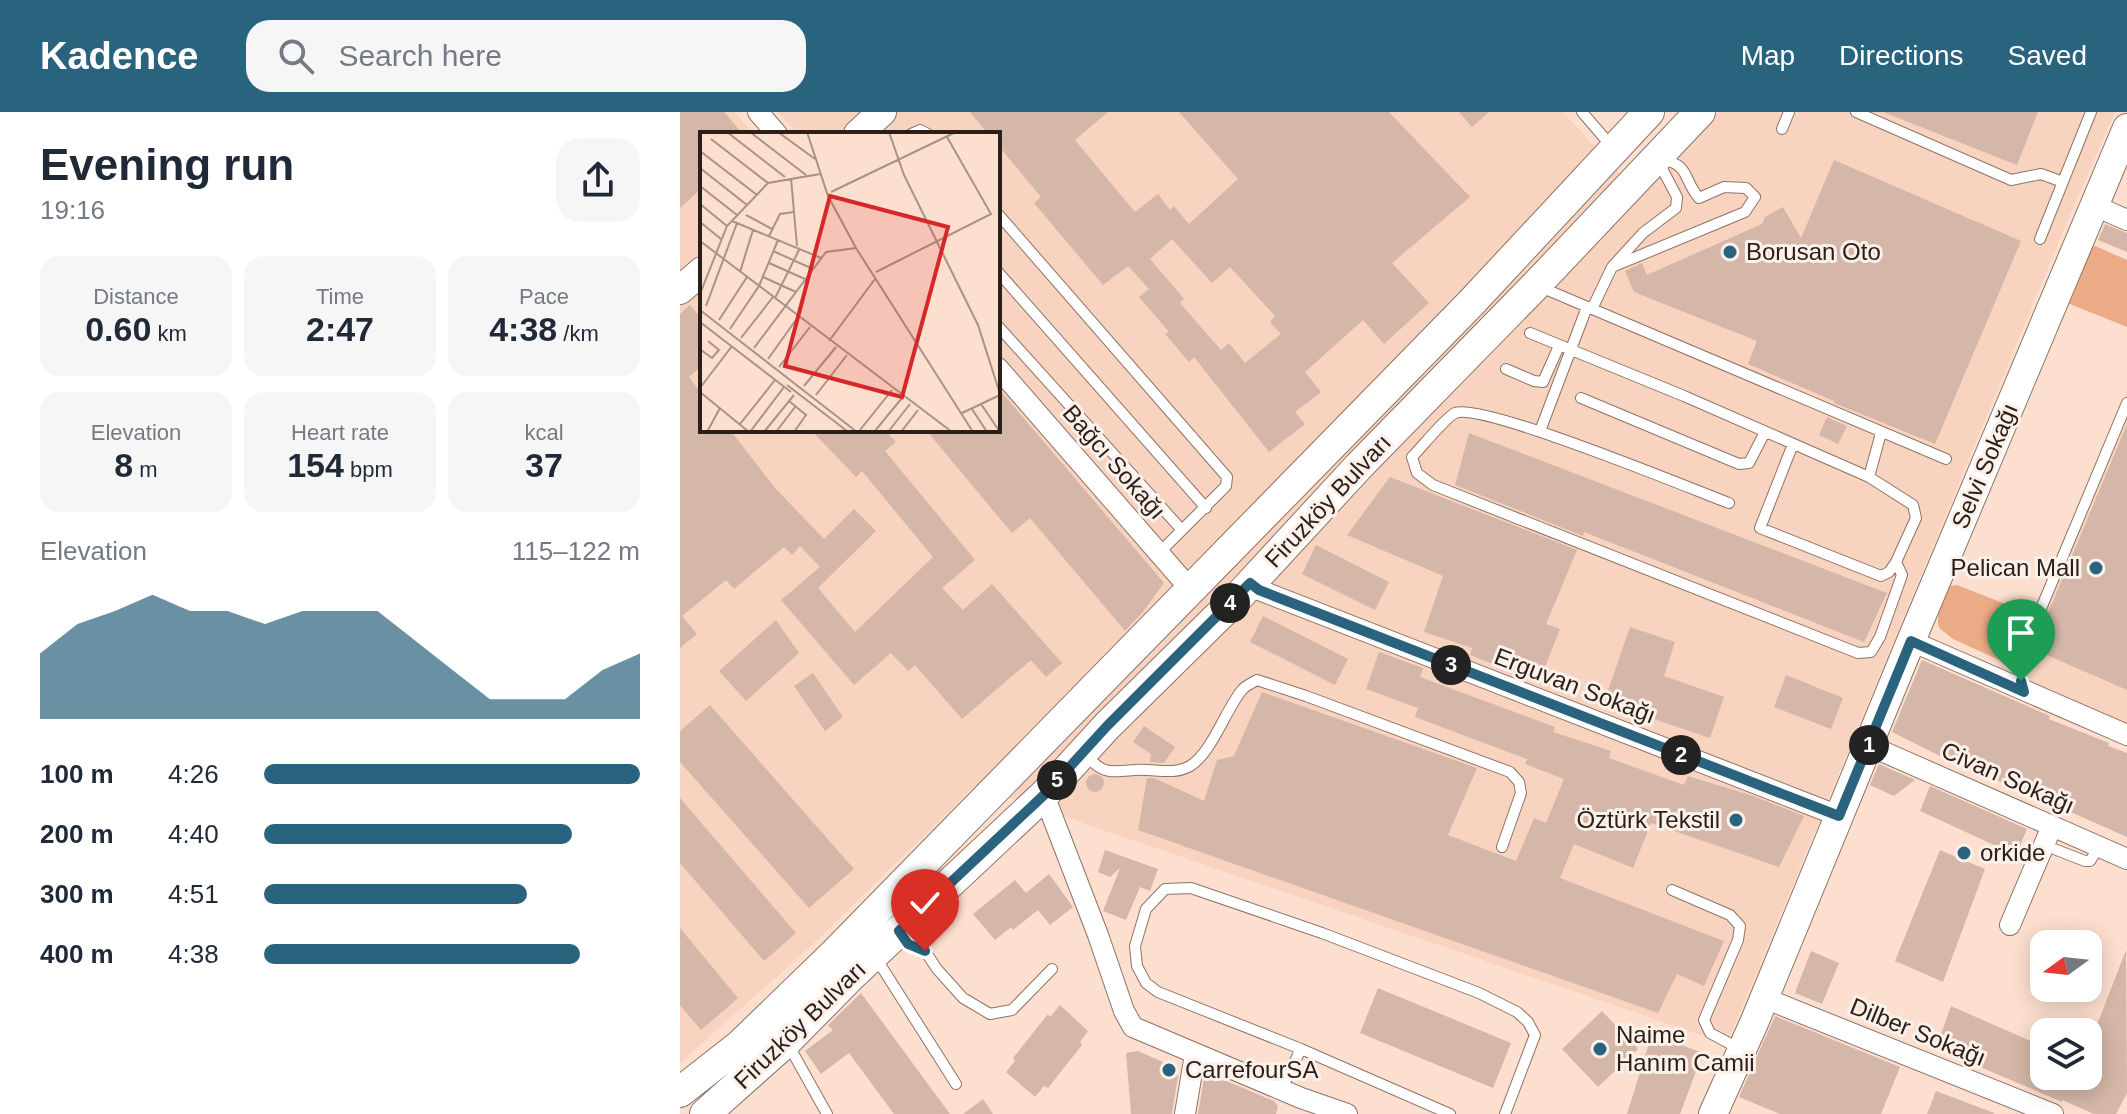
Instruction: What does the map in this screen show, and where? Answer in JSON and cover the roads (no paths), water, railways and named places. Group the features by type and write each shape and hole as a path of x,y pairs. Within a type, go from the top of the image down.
{"main road":[{"path":"1656,158 1648,137 1667,112"},
{"name":"Firuzköy Bulvarı","path":"705,1114 787,1041 874,954 1044,795 1700,112"},
{"name":"Firuzköy Bulvarı","path":"680,1092 740,1045 835,953 1471,303 1631,128"},
{"path":"1250,583 1255,549 1266,533 1317,482 1328,466 1339,438"},
{"path":"1107,726 1122,691 1183,626 1189,614 1191,590"}],"street":[{"path":"758,112 775,132"},
{"path":"860,132 882,112"},
{"name":"Selvi Sokağı","path":"1721,1112 1742,1050 1841,824 1868,745 2127,128"},
{"path":"2095,206 2127,220"},
{"path":"680,290 700,273"},
{"name":"Bağcı Sokağı","path":"1000,370 1191,590"},
{"name":"Erguvan Sokağı","path":"1250,583 1259,590 1841,824"},
{"path":"1911,641 2127,735"},
{"name":"Civan Sokağı","path":"1868,745 1983,803 2052,826 2127,859"},
{"path":"1044,795 1124,1011 1133,1027 1281,1090 1300,1106 1347,1114"},
{"path":"2010,925 2052,826"},
{"name":"Dilber Sokağı","path":"1764,998 2053,1114"},
{"path":"1185,1114 1195,1054"}],"lane":[{"path":"1582,112 1631,128"},
{"path":"1782,129 1789,112"},
{"path":"1856,112 2011,180 2041,174 2063,182"},
{"path":"2040,239 2091,112"},
{"path":"1540,431 1571,350 1612,267 1643,233 1676,208 1677,197 1656,158"},
{"path":"1612,267 1745,212 1755,197 1746,188 1724,187 1699,198 1679,163 1656,158"},
{"path":"1000,216 1227,477 1226,486 1159,553"},
{"path":"1000,274 1206,508"},
{"path":"1536,285 1946,459"},
{"path":"1000,328 1181,529"},
{"path":"1530,333 1684,396 1869,477 1913,505 1916,518 1889,572 1881,576 1760,528 1793,444"},
{"path":"1506,369 1543,382 1559,346"},
{"path":"1581,398 1739,464 1749,463 1765,432"},
{"path":"2024,692 2020,670 2022,658 2127,403"},
{"path":"1729,503 1540,431 1465,411 1453,414 1412,457 1417,473 1433,485 1858,653 1871,652 1880,637 1902,575 1896,562"},
{"path":"1869,477 1881,433"},
{"path":"1987,676 2009,672 2022,658 2060,570"},
{"path":"1083,752 1100,769 1122,773 1137,770 1165,772 1190,767 1205,751 1244,687 1257,680 1510,772 1519,782 1521,793 1502,847"},
{"path":"2054,849 2090,861 2099,847"},
{"path":"1450,1114 1301,1049 1158,992 1146,983 1137,966 1135,946 1146,909 1165,889 1191,888 1322,933 1479,993 1517,1012 1528,1022 1535,1035 1505,1114"},
{"path":"1672,890 1730,915 1740,926 1738,940 1704,1020 1710,1033 1742,1050"},
{"path":"899,931 908,944 925,951 963,998 990,1014 1012,1010 1052,969"},
{"path":"874,954 956,1084"},
{"path":"787,1041 827,1114"},
{"path":"1281,1090 1301,1049"}],"place":[{"name":"Borusan Oto","path":"1730,252"},
{"name":"Pelican Mall","path":"2096,568"},
{"name":"Öztürk Tekstil","path":"1736,820"},
{"name":"orkide","path":"1964,853"},
{"name":"Naime Hanım Camii","path":"1600,1049"},
{"name":"CarrefourSA","path":"1169,1070"}]}
